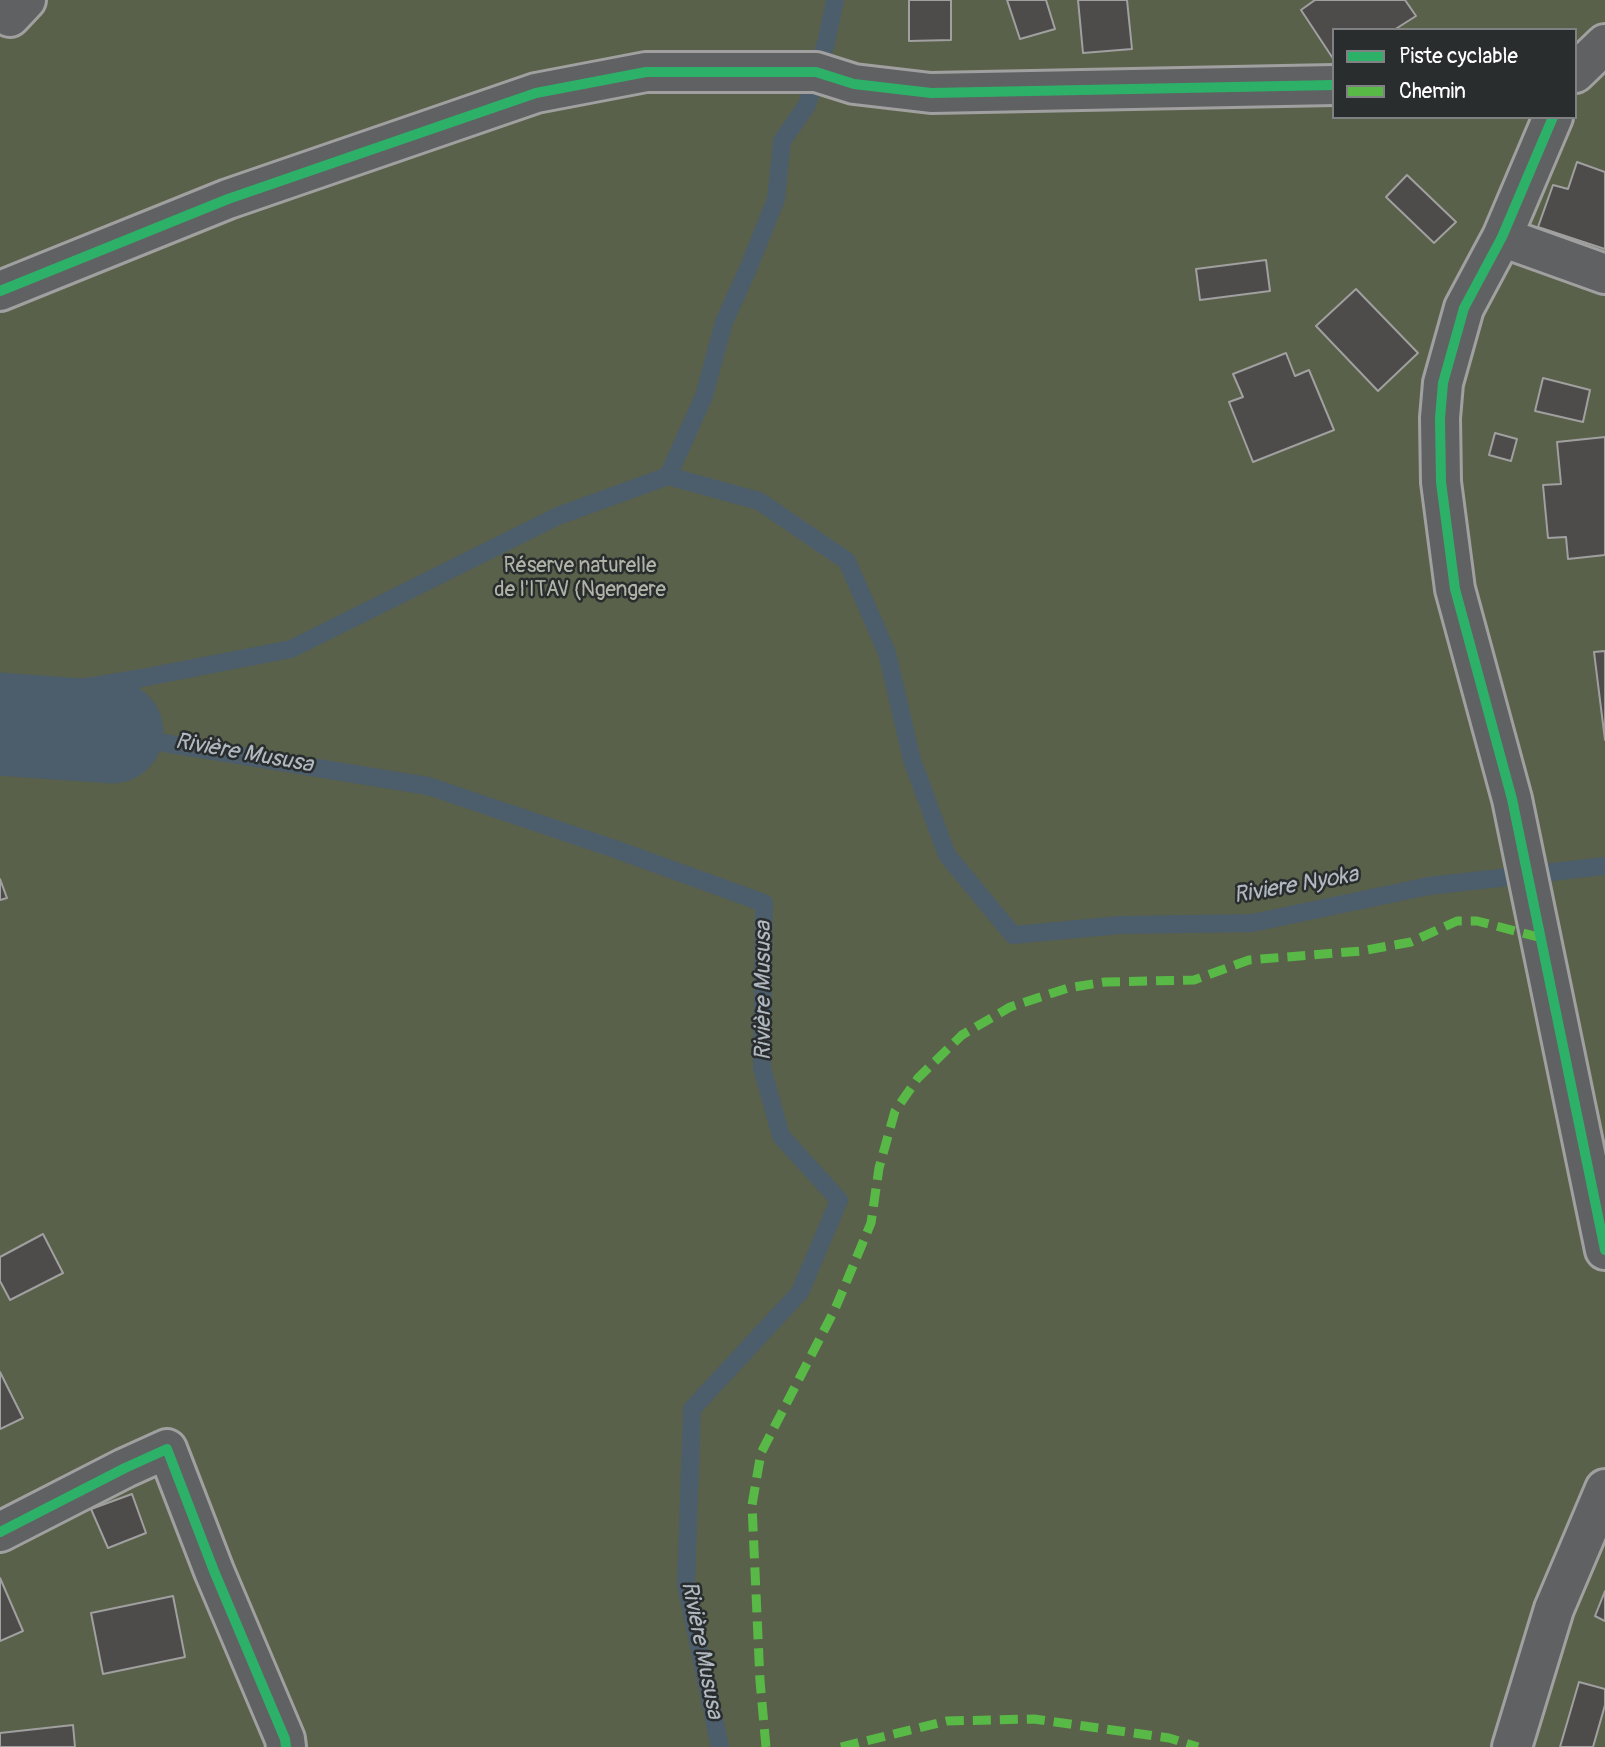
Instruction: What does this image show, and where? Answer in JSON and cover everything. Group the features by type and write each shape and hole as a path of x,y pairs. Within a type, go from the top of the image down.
{"street":[{"path":"1577,71 1605,44"},
{"path":"0,290 228,199 536,93 646,72 816,72 854,84 931,93 1332,85"},
{"path":"1552,119 1502,237 1464,308 1443,383 1441,482 1455,589 1512,799 1605,1250"},
{"path":"1502,237 1605,274"},
{"path":"0,1532 167,1449 286,1747"},
{"path":"1512,1747 1554,1609 1605,1489"}],"green space":[{"name":"Réserve naturelle de l'ITAV (Ngengere","path":"0,0 1605,0 1605,1747 0,1747"}],"building":[{"path":"909,0 951,0 951,40 909,41"},
{"path":"1007,0 1046,0 1055,29 1020,39"},
{"path":"1078,0 1127,0 1132,49 1083,53"},
{"path":"1315,0 1405,0 1416,16 1397,28 1332,28 1332,57 1301,10"},
{"path":"1577,162 1605,172 1605,249 1538,227 1553,185 1568,189"},
{"path":"1407,175 1456,222 1434,243 1386,197"},
{"path":"1266,260 1270,291 1200,300 1196,269"},
{"path":"1356,289 1418,353 1378,391 1316,326"},
{"path":"1286,353 1295,376 1309,370 1334,430 1253,462 1229,402 1243,397 1233,374"},
{"path":"1543,378 1590,390 1583,422 1535,411"},
{"path":"1495,433 1517,439 1511,461 1489,455"},
{"path":"1605,437 1605,555 1568,559 1566,537 1548,538 1543,485 1561,484 1557,442"},
{"path":"1605,651 1605,740 1594,652"},
{"path":"0,879 7,898 0,900"},
{"path":"43,1234 63,1273 10,1300 0,1281 0,1257"},
{"path":"0,1372 23,1418 0,1429"},
{"path":"132,1494 146,1533 108,1548 91,1509"},
{"path":"0,1578 23,1631 0,1641"},
{"path":"1605,1591 1605,1621 1595,1616"},
{"path":"173,1596 185,1657 103,1674 91,1613"},
{"path":"1579,1682 1605,1689 1605,1705 1593,1747 1560,1747"},
{"path":"73,1725 75,1747 0,1747 0,1733"}],"waterway":[{"path":"668,476 704,396 724,322 776,199 782,141 807,105 826,43 835,0"},
{"name":"Riviere Nyoka","path":"0,701 142,678 291,649 558,516 668,476 759,501 847,561 887,653 912,760 947,855 1013,935 1120,925 1252,923 1429,886 1605,866"},
{"name":"Rivière Mususa","path":"0,724 112,732"},
{"name":"Rivière Mususa","path":"112,732 428,786 764,903 762,1068 781,1136 839,1200 800,1292 692,1409 686,1585 720,1747"}],"marked path":[{"path":"766,1747 760,1681 752,1505 761,1453 835,1309 871,1223 879,1168 895,1111 918,1078 962,1035 1010,1007 1068,988 1105,982 1194,980 1249,960 1361,951 1411,942 1457,921 1477,921 1542,938"},
{"path":"841,1747 947,1721 1034,1719 1169,1738 1198,1747"}],"cycle path":[{"path":"0,291 228,199 536,93 646,72 816,72 854,84 931,93 1332,85"},
{"path":"1552,119 1502,237 1464,308 1443,383 1440,418 1441,482 1455,589 1512,799 1605,1250"},
{"path":"0,1532 167,1449 286,1747"}]}
